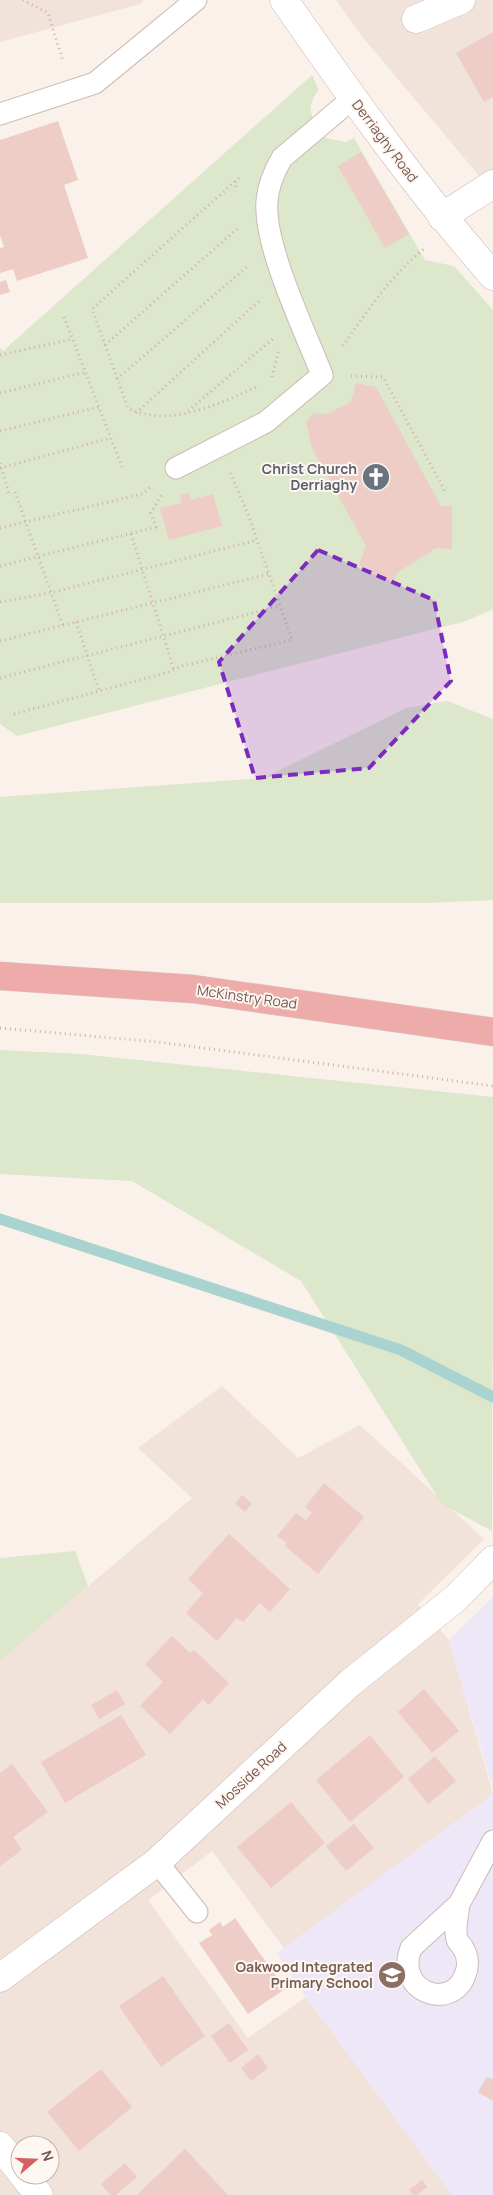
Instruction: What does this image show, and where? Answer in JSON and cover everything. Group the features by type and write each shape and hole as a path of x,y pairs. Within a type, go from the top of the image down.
{"highway":[{"name":"McKinstry Road","path":"0,976 193,989 493,1032"}],"street":[{"name":"Derriaghy Road","path":"284,0 353,98 442,217 493,276"},
{"path":"416,19 451,2"},
{"path":"442,217 493,184"},
{"name":"Mosside Road","path":"0,1978 157,1862 350,1683 456,1598 493,1560"},
{"path":"0,2146 10,2158"},
{"path":"31,2185 39,2195"}],"lane":[{"path":"0,114 95,83 196,0"},
{"path":"176,468 266,422 322,375 276,255 269,226 267,200 275,170 282,158 353,98"},
{"path":"459,1904 493,1841"},
{"path":"157,1862 196,1912"}],"path":[{"path":"23,0 48,13 62,57"},
{"path":"262,385 202,410 156,416 136,412 128,408 92,309 235,182 253,170 275,170"},
{"path":"235,182 236,201"},
{"path":"237,219 240,238"},
{"path":"105,345 238,228"},
{"path":"246,256 251,274"},
{"path":"358,324 379,294 411,259"},
{"path":"117,379 249,266"},
{"path":"257,292 264,309"},
{"path":"136,412 260,301"},
{"path":"64,317 122,467"},
{"path":"187,412 277,336 280,345 270,382"},
{"path":"0,355 73,339"},
{"path":"0,393 86,372"},
{"path":"322,375 383,377 446,494"},
{"path":"0,431 99,407"},
{"path":"9,494 0,466 111,438"},
{"path":"14,714 292,640 257,540 219,446"},
{"path":"0,528 142,494 176,468"},
{"path":"0,566 156,527 151,513 176,468"},
{"path":"15,492 62,626"},
{"path":"131,534 174,670"},
{"path":"0,602 50,593 257,540"},
{"path":"0,641 269,574"},
{"path":"0,678 280,606"},
{"path":"76,622 99,691"},
{"path":"0,1028 158,1042 493,1086"}],"highlighted area":[{"path":"318,550 434,600 451,681 369,768 255,778 219,662"}],"shaded area":[{"path":"0,0 144,0 140,4 0,42"},
{"path":"336,0 493,0 493,192 360,34"},
{"path":"222,1386 298,1458 360,1425 484,1539 418,1604 449,1640 493,1794 284,1948 212,1851 148,1900 248,2038 306,1997 452,2195 0,2195 0,1661 192,1498 138,1448"},
{"path":"493,1597 493,1789 449,1640"},
{"name":"Oakwood Integrated Primary School","path":"493,1794 493,2195 452,2195 306,1997 277,1953"}],"green space":[{"path":"312,75 319,90 314,97 311,109 314,121 321,132 326,138 346,142 354,138 425,260 454,266 493,310 493,609 466,621 17,736 0,724 0,347 3,351"},
{"path":"447,701 493,719 493,900 425,903 0,903 0,797 264,778 406,708"},
{"path":"0,1050 81,1054 493,1097 492,1531 442,1504 301,1281 132,1181 0,1174"},
{"path":"75,1551 88,1586 0,1661 0,1558"}],"building":[{"path":"493,32 493,97 484,102 456,53"},
{"path":"58,121 78,180 64,185 88,258 17,281 13,269 0,273 0,248 4,247 0,235 0,140"},
{"path":"361,152 409,234 385,248 338,166"},
{"path":"6,280 10,292 0,295 0,282"},
{"name":"Christ Church Derriaghy","path":"356,383 376,387 441,506 452,506 452,549 436,548 397,573 393,584 359,565 366,546 312,448 306,422 314,413 327,414 351,402"},
{"path":"189,493 191,500 213,494 222,526 169,540 160,508 182,503 180,495"},
{"path":"324,1483 364,1517 318,1574 285,1546 287,1543 277,1536 296,1513 306,1520 312,1513 305,1507"},
{"path":"242,1495 252,1503 245,1512 235,1504"},
{"path":"229,1534 290,1589 270,1612 260,1603 243,1622 237,1618 217,1641 186,1613 203,1593 188,1579"},
{"path":"172,1636 190,1653 194,1650 229,1683 209,1705 203,1699 170,1734 140,1706 163,1682 145,1664"},
{"path":"424,1689 459,1731 432,1753 398,1712"},
{"path":"117,1690 125,1704 99,1719 91,1705"},
{"path":"121,1715 146,1755 65,1803 41,1762"},
{"path":"370,1735 404,1777 350,1822 316,1780"},
{"path":"435,1756 456,1781 428,1804 408,1779"},
{"path":"12,1764 48,1812 13,1837 22,1850 0,1866 0,1773"},
{"path":"291,1802 325,1843 271,1888 237,1847"},
{"path":"354,1824 374,1848 346,1871 326,1846"},
{"path":"235,1918 285,1989 248,2014 199,1943 212,1935 209,1930 220,1922 223,1927"},
{"path":"163,1976 205,2036 161,2067 119,2006"},
{"path":"229,2023 248,2050 230,2063 211,2036"},
{"path":"258,2054 268,2068 251,2081 241,2068"},
{"path":"101,2069 132,2107 79,2151 47,2112"},
{"path":"487,2077 493,2079 493,2101 478,2092"},
{"path":"185,2149 228,2195 137,2195 163,2170"},
{"path":"125,2163 137,2177 116,2195 110,2195 101,2184"},
{"path":"422,2180 427,2187 417,2195 413,2195 409,2190"}],"waterway":[{"path":"0,1219 401,1350 493,1397"}],"place":[{"name":"Christ Church Derriaghy","path":"376,477"},
{"name":"Oakwood Integrated Primary School","path":"392,1975"}]}
